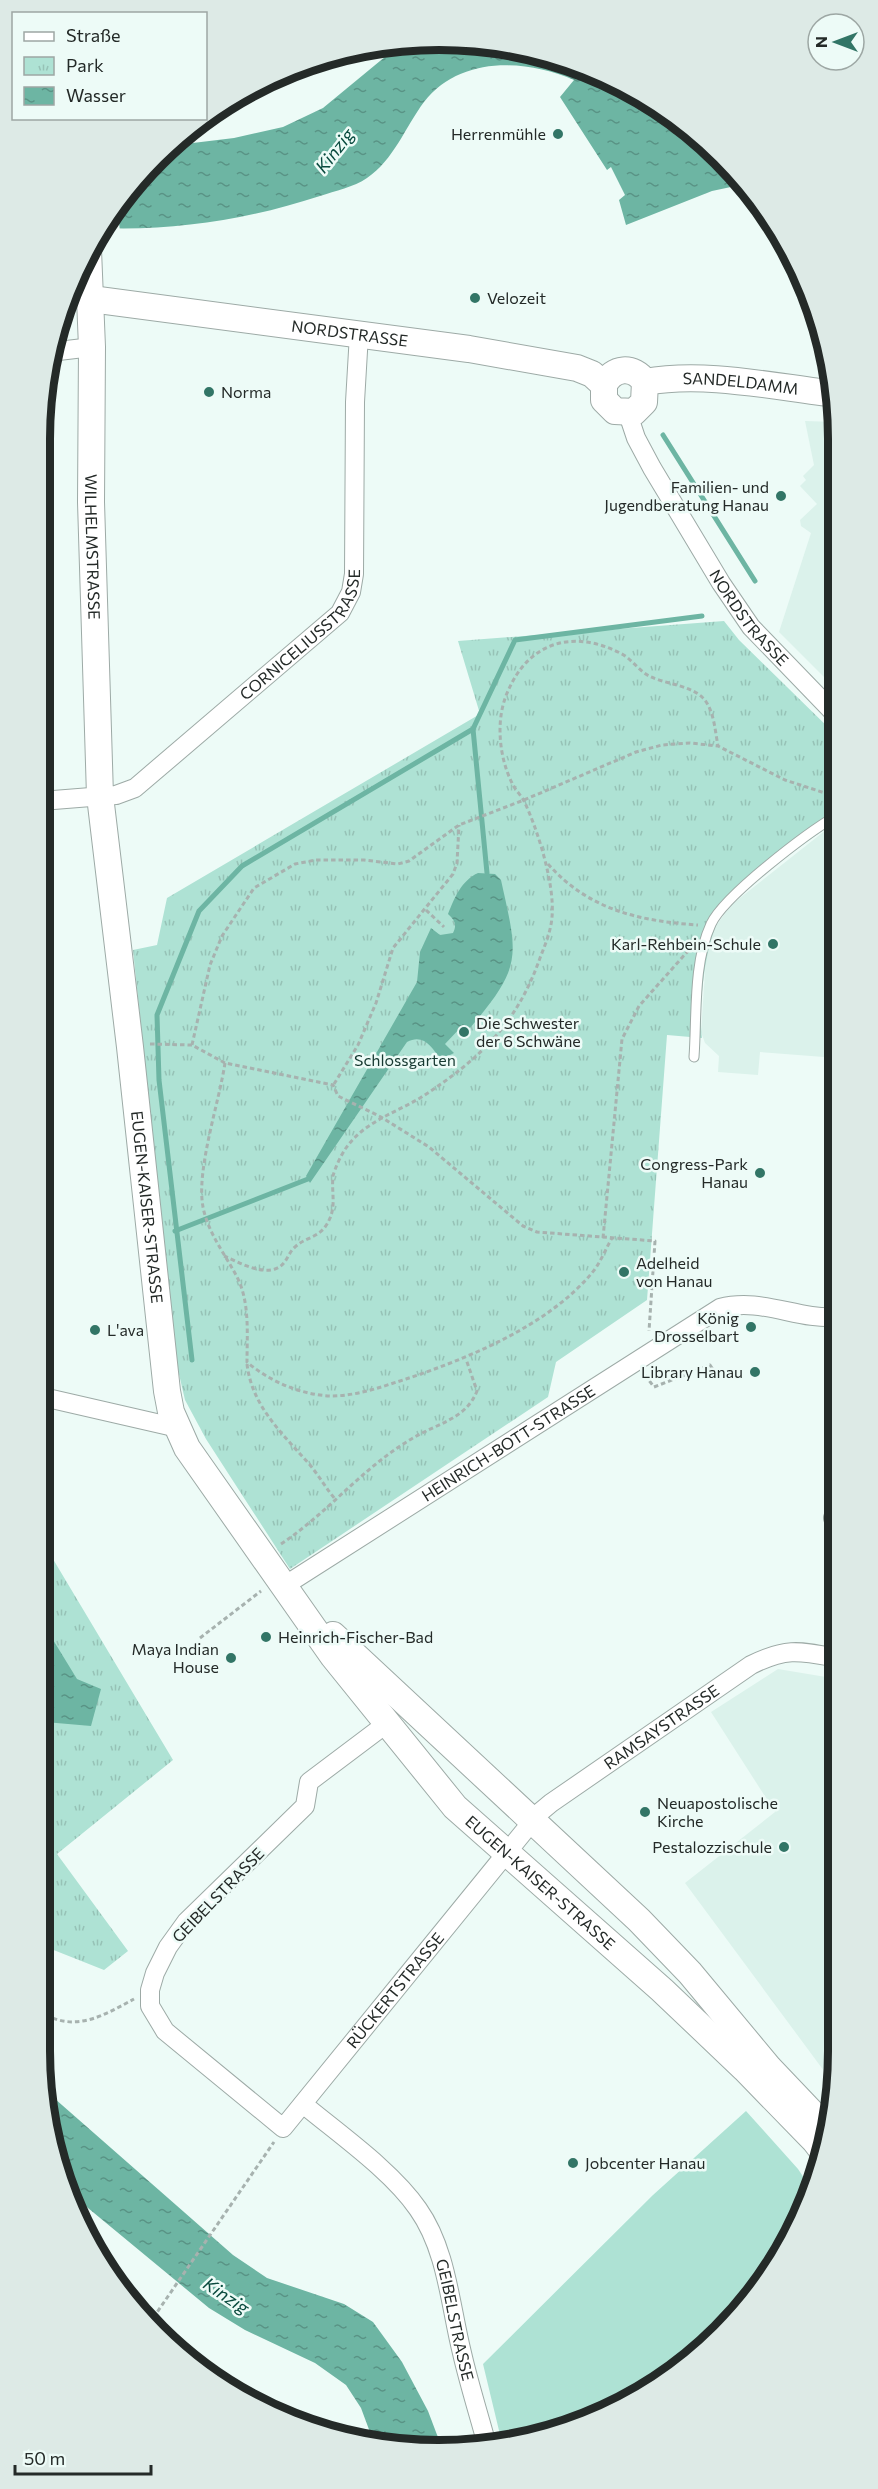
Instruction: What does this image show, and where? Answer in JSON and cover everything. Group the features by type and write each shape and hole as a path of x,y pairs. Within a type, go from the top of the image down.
{"main road":[{"name":"WILHELMSTRASSE","path":"89,269 92,347 91,502 100,796"},
{"name":"NORDSTRASSE","path":"91,299 469,349 577,368 592,374 604,385"},
{"path":"620,370 635,372 645,382 644,402 634,412 628,414 615,411 608,407 604,400 604,385 607,378 620,370"},
{"name":"SANDELDAMM","path":"645,382 661,379 716,380 826,393"},
{"name":"EUGEN-KAISER-STRASSE","path":"100,796 130,1047 162,1357 171,1412 187,1448 262,1556 386,1724 455,1807 508,1852 746,2069 817,2143"},
{"name":"EUGEN-KAISER-STRASSE","path":"284,1586 311,1614 647,1928 690,1973 769,2068 821,2123"}],"street":[{"name":"CORNICELIUSSTRASSE","path":"50,800 100,796 127,792 135,788 331,622 346,603 354,574 355,402 359,334"},
{"path":"60,351 92,347"},
{"name":"NORDSTRASSE","path":"628,414 636,438 652,468 721,583 751,627 828,707"},
{"name":"HEINRICH-BOTT-STRASSE","path":"284,1586 706,1315 734,1304 762,1305 802,1314 828,1316"},
{"path":"50,1399 178,1428"},
{"name":"RAMSAYSTRASSE","path":"508,1852 550,1803 751,1665 781,1652 801,1651 828,1656"},
{"name":"GEIBELSTRASSE","path":"150,1990 155,1972 174,1938 194,1914 305,1806 309,1782 386,1724"},
{"name":"RÜCKERTSTRASSE","path":"283,2128 508,1852"},
{"path":"150,1990 150,2006 165,2031 283,2128"},
{"name":"GEIBELSTRASSE","path":"303,2104 401,2188 419,2209 430,2229 440,2252 462,2353 486,2437"}],"lane":[{"path":"694,1057 701,958 710,926 728,900 828,822"}],"path":[{"path":"224,1256 257,1269 274,1269 287,1261 292,1249 302,1241 315,1238 325,1227 334,1208 333,1177 346,1147 381,1117 417,1099 474,1060 494,1040 521,1003 534,975 552,917 548,864 524,801 512,784 504,760 500,735 506,694 515,676 537,651 548,646 579,641 622,653 645,674 669,685 690,690 704,698 712,717 718,746"},
{"path":"192,1045 210,965 222,936 254,888 295,864 316,860 364,860 398,864 409,861 459,825 524,801 636,752 662,745 718,746 785,780 828,794"},
{"path":"333,1085 372,1013 393,948 453,874 457,864 459,825"},
{"path":"548,864 580,894 616,910 645,920 710,926"},
{"path":"426,910 444,927"},
{"path":"603,1238 622,1039 639,1006 710,926"},
{"path":"166,1044 192,1045 225,1063 333,1085"},
{"path":"225,1063 203,1174 203,1208 217,1243 238,1278 242,1292 246,1317 247,1362 253,1392 278,1432 310,1466 335,1499"},
{"path":"333,1085 338,1096 381,1117 448,1162 523,1226 543,1233 655,1241 650,1316"},
{"path":"247,1362 260,1374 285,1385 330,1396 358,1394 466,1359 510,1336 579,1286 592,1273 612,1238"},
{"path":"200,1638 261,1591 262,1556 303,1529 369,1468 392,1452 460,1415 472,1403 477,1391 466,1359"},
{"path":"636,1361 654,1387 710,1365 717,1376"},
{"path":"50,2017 56,2021 93,2021 150,1990"},
{"path":"155,2316 283,2128"}],"shaded area":[{"path":"805,421 828,422 828,681 779,632 811,533 801,526 800,520 817,504 800,486 806,480 803,476 814,465"},
{"name":"Karl-Rehbein-Schule","path":"828,828 828,1057 760,1052 758,1075 718,1072 719,1056 705,1043 701,1032 706,957 713,930 731,905"},
{"name":"Pestalozzischule","path":"778,1669 828,1677 828,2070 824,2071 685,1883 775,1812 711,1712"}],"green space":[{"name":"Schlossgarten","path":"724,621 739,640 828,727 828,827 757,881 720,918 710,943 704,976 701,1011 702,1038 667,1035 647,1300 556,1362 548,1397 290,1569 206,1439 185,1400 175,1357 133,950 157,945 167,898 480,714 458,641"},
{"path":"50,1554 173,1760 57,1854 128,1951 104,1970 50,1949"},
{"path":"746,2111 806,2181 788,2222 763,2266 732,2307 696,2343 655,2374 588,2410 540,2426 500,2434 483,2364 653,2195"}],"water":[{"name":"Kinzig","path":"414,50 464,50 515,57 588,79 634,102 696,146 735,186 712,191 626,225 619,200 625,195 611,167 607,170 560,97 574,80 535,68 494,66 474,69 456,76 439,87 417,111 384,162 376,171 356,184 294,204 212,222 157,228 112,228 146,182 184,144 234,138 283,127 323,108 390,53"},
{"path":"478,873 495,874 501,880 511,927 512,960 500,990 470,1028 463,1025 445,1044 454,1053 440,1060 431,1046 423,1040 407,1042 310,1183 306,1176 417,982 420,952 431,928 440,935 453,933 455,923 448,914 463,885"},
{"path":"50,1635 77,1679 101,1689 91,1726 50,1722"},
{"name":"Kinzig","path":"53,2097 233,2255 267,2278 344,2304 373,2322 402,2362 428,2411 439,2440 370,2433 361,2408 346,2385 315,2363 245,2330 209,2308 80,2202 63,2151"}],"pier":[{"path":"119,218 120,232 110,231"}],"waterway":[{"path":"663,435 755,581"},
{"path":"192,1360 159,1080 157,1015 199,911 242,866 473,729 515,640 702,616"},
{"path":"473,729 487,873"},
{"path":"175,1231 308,1179"}],"place":[{"name":"Herrenmühle","path":"558,134"},
{"name":"Velozeit","path":"475,298"},
{"name":"Norma","path":"209,392"},
{"name":"Familien- und Jugendberatung Hanau","path":"781,496"},
{"name":"Karl-Rehbein-Schule","path":"773,944"},
{"name":"Die Schwester der 6 Schwäne","path":"464,1032"},
{"name":"Congress-Park Hanau","path":"760,1173"},
{"name":"Adelheid von Hanau","path":"624,1272"},
{"name":"König Drosselbart","path":"751,1327"},
{"name":"L'ava","path":"95,1330"},
{"name":"Library Hanau","path":"755,1372"},
{"name":"Heinrich-Fischer-Bad","path":"266,1637"},
{"name":"Maya Indian House","path":"231,1658"},
{"name":"Neuapostolische Kirche","path":"645,1812"},
{"name":"Pestalozzischule","path":"784,1847"},
{"name":"Jobcenter Hanau","path":"573,2163"}]}
